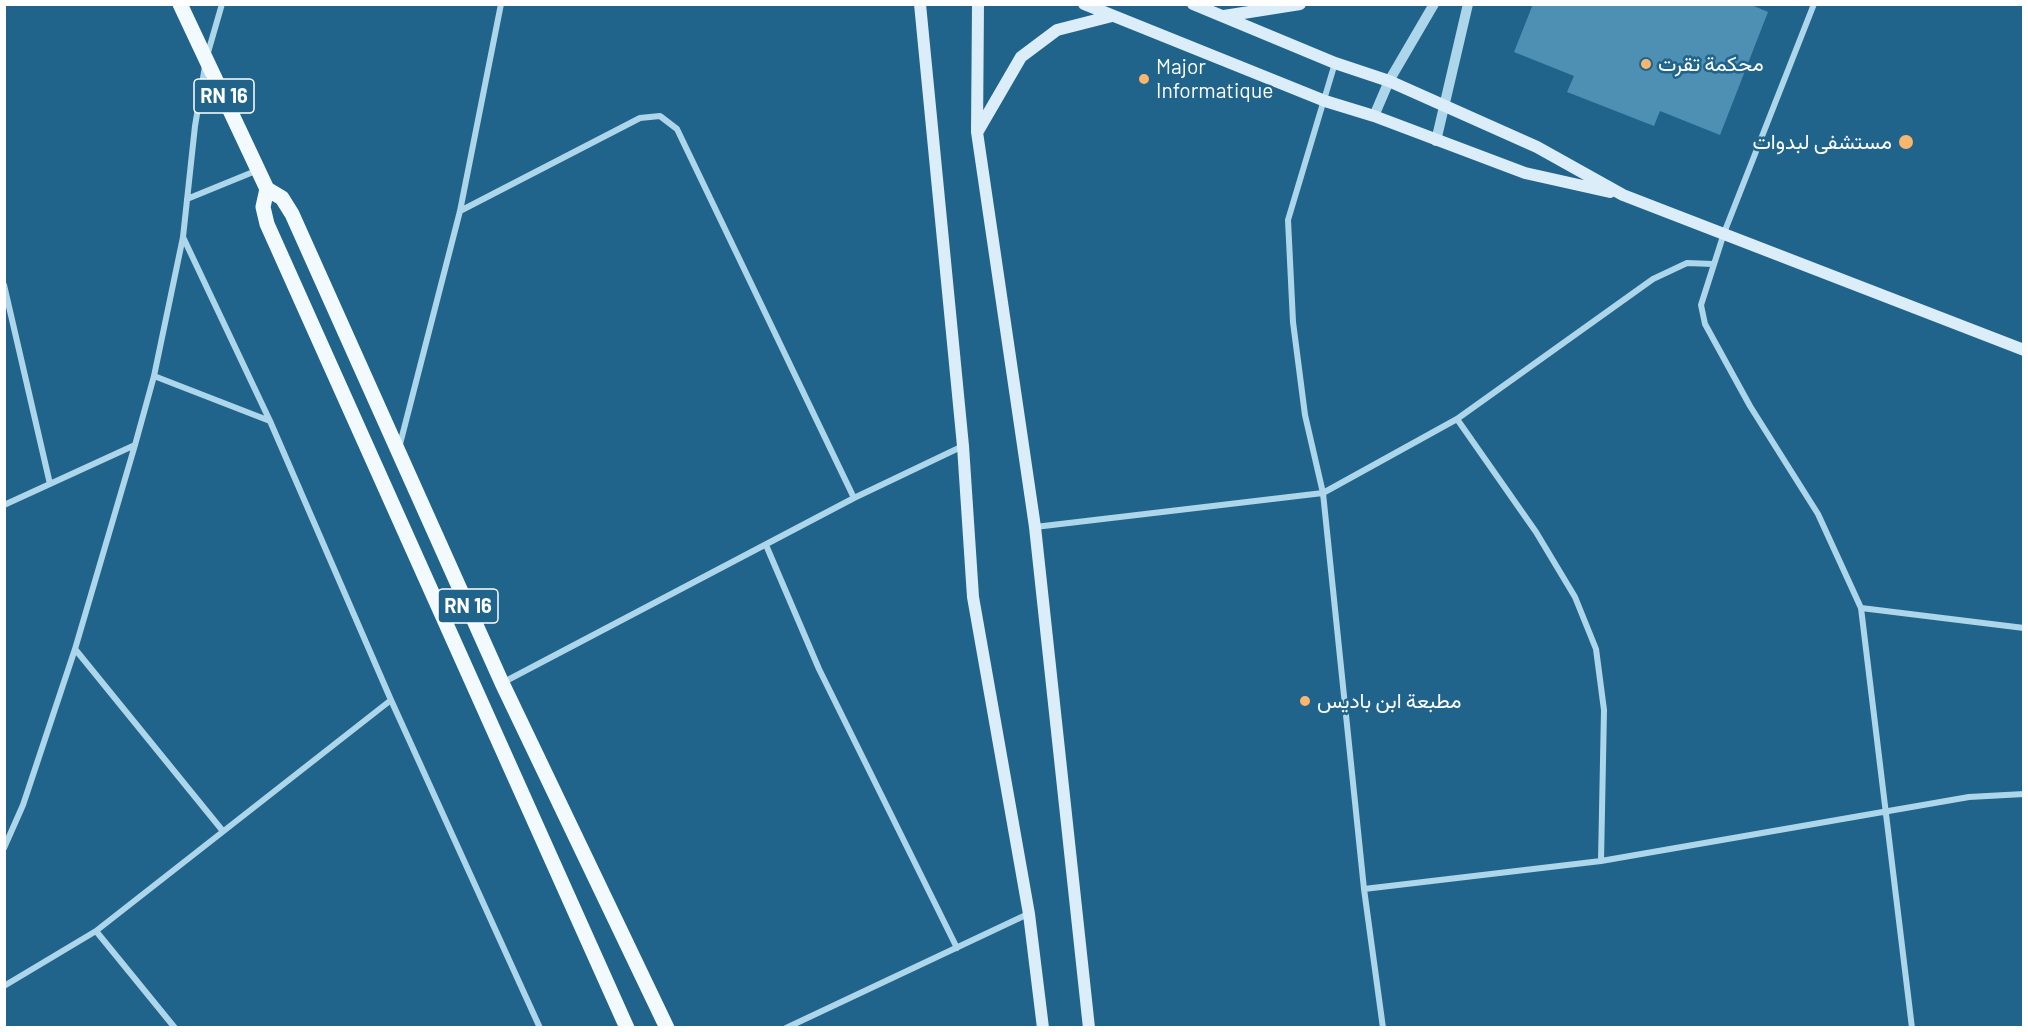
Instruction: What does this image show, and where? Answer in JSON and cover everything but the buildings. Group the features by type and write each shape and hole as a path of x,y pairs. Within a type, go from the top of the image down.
{"main road":[{"name":"RN 16","path":"180,4 267,189 282,198 292,214 502,683 667,1028"},
{"path":"920,4 963,447 973,597 1029,914 1043,1028"},
{"path":"978,4 977,132 1035,527 1089,1028"},
{"path":"1084,4 1325,101 1374,116 1525,173 1623,195 2024,350"},
{"path":"1193,4 1335,63 1389,81 1537,147 1623,195"},
{"path":"1221,17 1300,4"},
{"path":"977,132 1021,57 1057,30 1112,16"},
{"name":"RN 16","path":"267,189 263,207 267,225 627,1028"}],"street":[{"path":"4,848 23,805 75,649 154,376 183,237 195,126 207,59 222,4"},
{"path":"399,449 460,211 501,4"},
{"path":"1374,116 1389,81 1434,4"},
{"path":"1436,141 1468,4"},
{"path":"1814,4 1724,233 1701,305 1705,324 1750,406 1818,514 1861,608 1912,1028"},
{"path":"1335,63 1288,220 1293,322 1305,415 1323,493 1364,889 1383,1028"},
{"path":"460,211 640,118 660,116 676,129 854,498"},
{"path":"187,199 258,170"},
{"path":"183,237 270,421 391,700 540,1028"},
{"path":"1035,527 1323,493 1456,419 1653,279 1687,263 1713,264"},
{"path":"4,285 50,484"},
{"path":"154,376 270,421"},
{"path":"1456,419 1536,532 1575,597 1596,649 1604,710 1601,861"},
{"path":"4,505 135,445"},
{"path":"502,683 854,498 963,447"},
{"path":"766,544 819,669 957,948"},
{"path":"1861,608 2024,628"},
{"path":"75,649 222,830"},
{"path":"4,986 96,931 222,830 391,700"},
{"path":"1364,889 1601,861 1884,810 1968,797 2024,794"},
{"path":"786,1028 1029,914"},
{"path":"96,931 175,1028"}],"place":[{"name":"محكمة تقرت","path":"1646,64"},
{"name":"Major Informatique","path":"1144,79"},
{"name":"مستشفى لبدوات","path":"1906,142"},
{"name":"مطبعة ابن باديس","path":"1305,701"}]}
